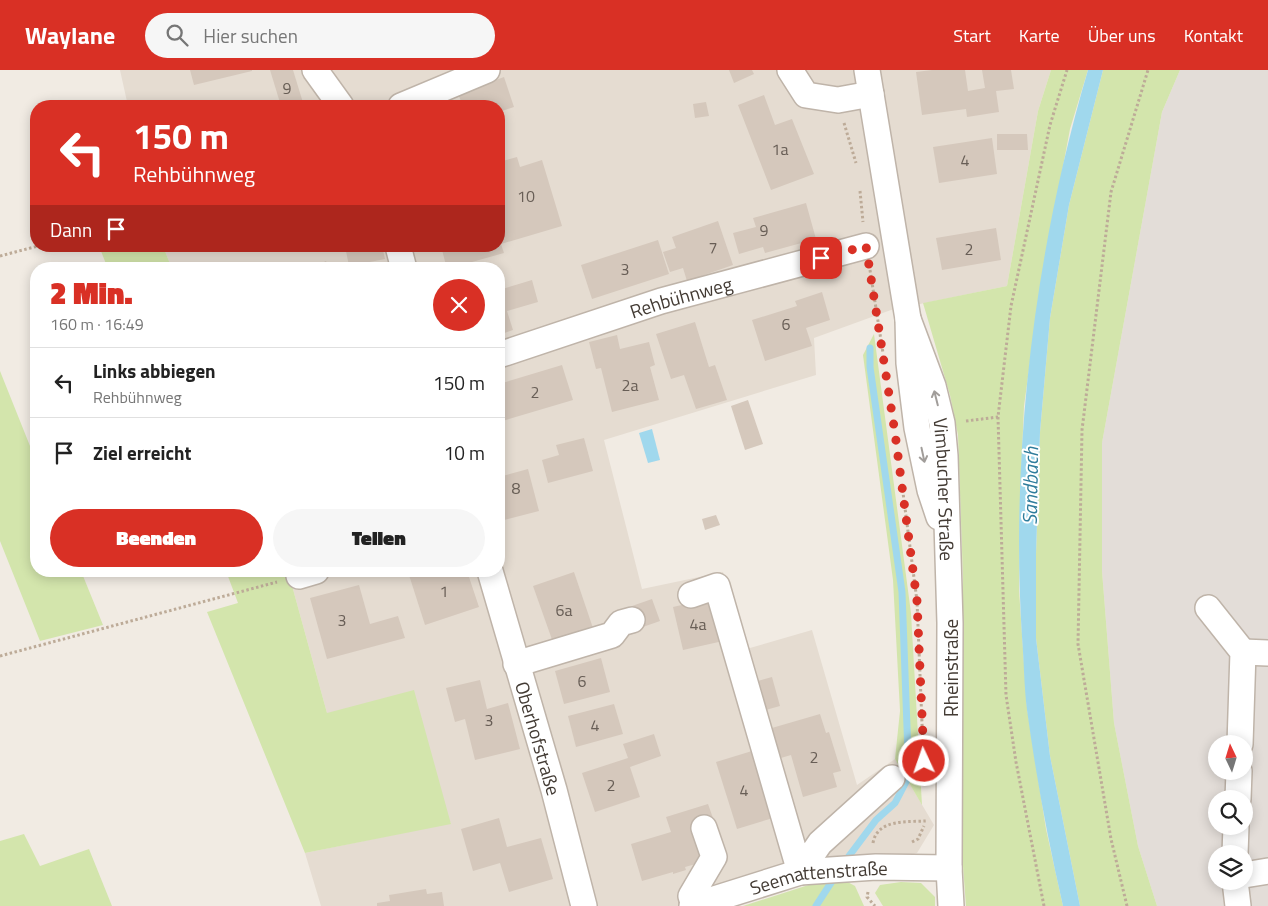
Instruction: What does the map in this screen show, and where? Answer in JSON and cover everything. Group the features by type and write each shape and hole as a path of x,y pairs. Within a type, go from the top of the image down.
{"street":[{"path":"315,70 337,100"},
{"path":"415,100 487,70"},
{"path":"790,70 806,95 838,100 872,94"},
{"name":"Vimbucher Straße","path":"867,70 908,319 909,363 917,428 930,490 949,551"},
{"name":"Rehbühnweg","path":"505,352 661,301 866,246"},
{"name":"Rheinstraße","path":"949,551 949,868 951,906"},
{"name":"Oberhofstraße","path":"492,577 554,790 584,906"},
{"path":"692,595 717,586 800,872"},
{"path":"1208,608 1243,652 1240,735"},
{"path":"516,664 612,635 621,624 632,620"},
{"path":"1243,652 1268,653"},
{"path":"800,872 820,843 892,778"},
{"path":"693,906 691,896 714,857 704,828"},
{"name":"Seemattenstraße","path":"693,906 800,872 874,858 949,868"},
{"path":"1253,874 1268,871"},
{"path":"1236,890 1238,906"}],"path":[{"path":"1044,906 1016,762 1006,695 998,417 1011,306 1050,125 1067,70"},
{"path":"1127,906 1111,839 1078,644 1082,449 1111,192 1148,70"},
{"path":"838,100 858,172"},
{"path":"859,181 866,246 883,354"},
{"path":"0,256 30,248"},
{"path":"902,482 917,601 923,751"},
{"path":"0,656 296,577"},
{"path":"905,845 918,840 926,821 926,811"},
{"path":"874,858 876,835 887,825 926,821"}],"shaded area":[{"path":"120,70 1051,70 1038,111 1007,286 891,310 814,338 816,375 604,440 642,589 723,572 743,650 812,630 857,785 895,759 934,825 917,853 840,878 823,878 734,906 321,906 305,853 451,823 327,713 290,577 505,577 505,262 169,262 165,252 505,252 505,100 127,100"},
{"path":"1180,70 1268,70 1268,906 1157,906 1138,846 1114,723 1102,571 1102,443 1162,112"}],"green space":[{"path":"1051,70 1088,70 1070,129 1040,289 1024,406 1019,590 1027,708 1046,829 1063,906 966,906 962,853 960,733 963,578 958,435 950,395 923,303 1007,286 1038,111"},
{"path":"1103,70 1180,70 1162,112 1102,443 1102,571 1114,723 1138,846 1157,906 1080,906 1050,756 1036,638 1036,554 1040,432 1050,318 1069,205"},
{"path":"101,252 165,252 169,262 105,262"},
{"path":"874,334 911,613 922,805 895,759 900,711 893,580 863,355"},
{"path":"0,371 30,446 30,577 83,577 103,625 40,641 0,541"},
{"path":"228,577 290,577 327,713 414,690 451,824 305,853 207,612 238,603"},
{"path":"24,834 40,866 89,849 112,906 0,906 0,841"},
{"path":"840,878 855,886 864,906 743,906 824,880"},
{"path":"901,882 921,883 935,897 935,906 883,906 875,893 880,885"}],"water":[{"name":"Sandbach","path":"1088,70 1103,70 1069,205 1050,318 1040,432 1036,554 1036,638 1050,756 1080,906 1063,906 1034,759 1026,701 1019,567 1020,495 1031,351 1041,279 1069,138"},
{"path":"652,429 660,460 648,463 639,433"}],"building":[{"path":"190,70 252,70 252,71 194,85"},
{"path":"270,70 293,70 302,100 279,100"},
{"path":"729,70 752,70 754,74 734,83"},
{"path":"965,70 968,91 985,88 982,70 1011,70 1014,89 996,91 999,112 967,117 966,109 922,115 916,72"},
{"path":"504,77 514,107 505,110 505,100 460,100 458,94"},
{"path":"764,95 775,125 792,119 814,174 771,190 738,105"},
{"path":"706,102 709,116 695,118 693,104"},
{"path":"997,134 1027,134 1028,150 997,150"},
{"path":"992,138 997,174 939,183 933,147"},
{"path":"517,157 520,167 542,160 562,226 505,243 505,160"},
{"path":"806,203 816,239 765,253 763,247 739,254 733,233 756,227 753,218"},
{"path":"718,221 733,265 687,281 683,268 670,272 663,252 676,248 672,237"},
{"path":"996,228 1001,260 942,270 936,238"},
{"path":"658,240 669,274 592,299 581,265"},
{"path":"346,252 383,252 385,259 370,262 348,262"},
{"path":"443,252 504,253 472,262 445,262"},
{"path":"532,280 538,302 507,311 513,330 505,333 505,288"},
{"path":"822,292 830,320 806,328 812,346 765,361 752,320 797,306 795,301"},
{"path":"695,322 709,367 715,365 727,400 696,409 684,375 671,379 656,334"},
{"path":"617,335 620,349 649,342 655,365 650,367 659,400 612,412 601,368 596,369 589,342"},
{"path":"562,365 573,400 505,420 505,382"},
{"path":"748,400 763,444 745,450 731,406"},
{"path":"584,438 593,471 548,483 542,460 559,455 556,445"},
{"path":"528,469 539,511 505,520 505,475"},
{"path":"716,515 720,525 705,530 702,519"},
{"path":"574,572 595,634 555,648 533,586"},
{"path":"410,577 469,577 479,607 425,625"},
{"path":"359,585 370,624 398,616 405,638 327,659 310,598"},
{"path":"712,598 723,641 683,650 673,607"},
{"path":"652,599 660,621 640,628 632,606"},
{"path":"601,658 610,692 564,704 555,671"},
{"path":"772,677 780,706 755,713 747,684"},
{"path":"480,680 487,709 508,703 520,749 475,760 465,719 455,722 446,688"},
{"path":"614,704 623,734 576,747 568,716"},
{"path":"820,714 826,733 829,732 841,771 833,773 837,787 803,797 791,755 774,760 765,730"},
{"path":"654,734 661,756 630,767 640,797 595,812 582,773 628,758 623,744"},
{"path":"752,751 773,818 737,829 716,762"},
{"path":"708,804 714,821 703,862 685,867 686,870 642,881 631,844 671,832 666,817"},
{"path":"499,818 507,847 541,838 553,879 509,892 500,863 473,871 461,829"},
{"path":"426,889 427,894 442,892 444,906 377,906 377,903 390,901 389,895"}],"waterway":[{"path":"843,864 876,820 895,803 907,780 908,754 902,592 870,367 870,348"},
{"path":"816,906 836,875"}],"route":[{"path":"821,258 866,246 895,433 917,601 924,761"}]}
